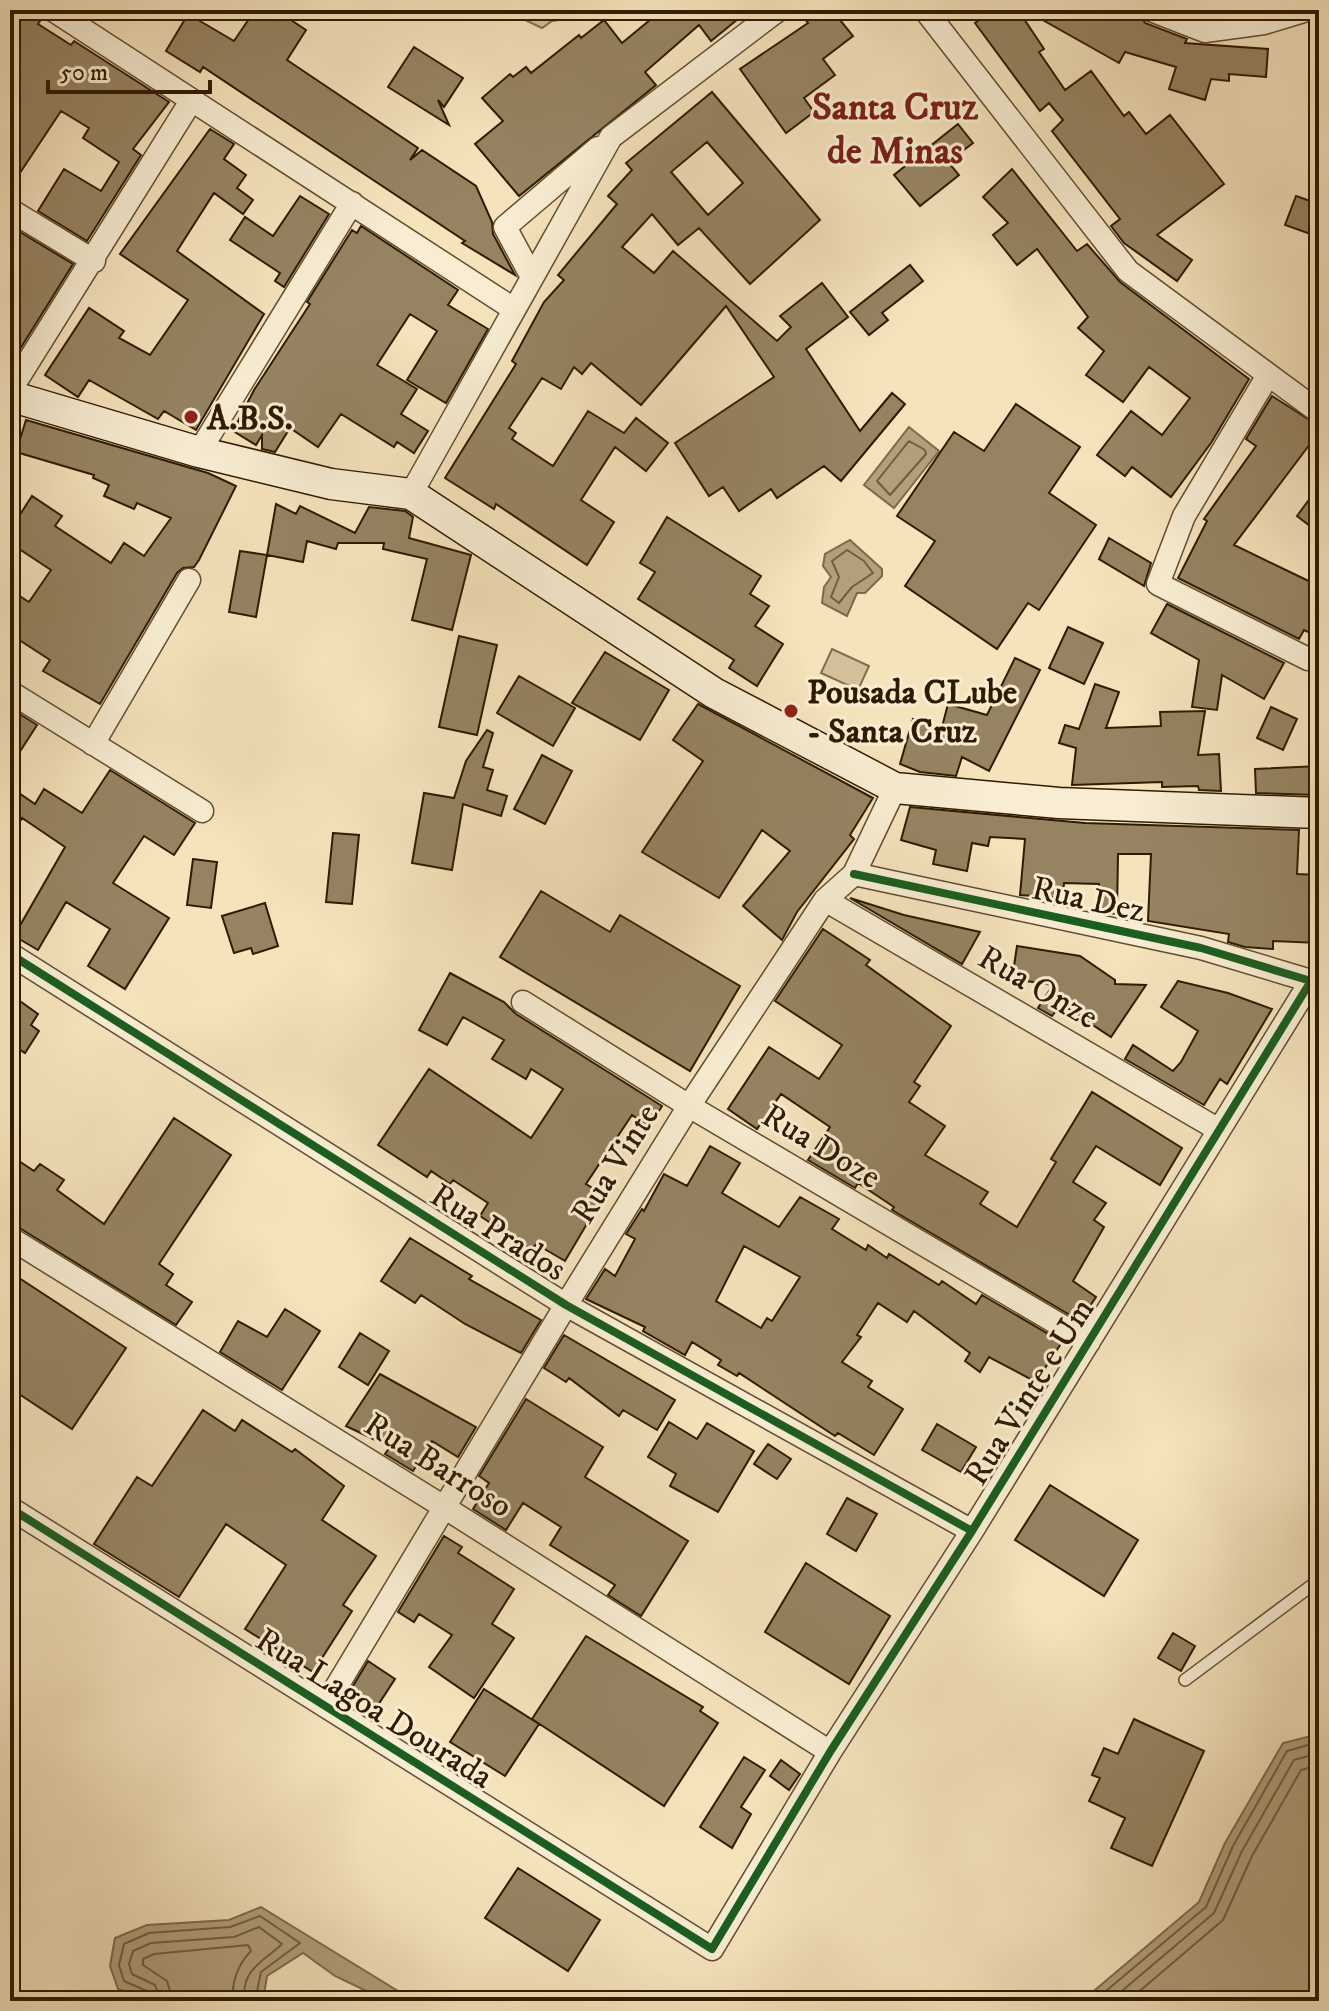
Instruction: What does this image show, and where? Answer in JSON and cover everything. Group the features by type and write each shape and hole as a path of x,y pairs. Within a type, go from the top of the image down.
{"main road":[{"path":"10,394 199,452 331,484 411,494 714,693 895,788 1059,803 1319,813"}],"street":[{"path":"53,10 512,308"},
{"path":"532,277 505,227 611,137 778,10"},
{"path":"1151,10 1205,31 1264,23 1307,10"},
{"path":"931,13 1128,271 1267,377 1319,412"},
{"path":"10,394 191,101"},
{"path":"411,494 512,308 611,137"},
{"path":"199,452 352,203"},
{"path":"10,210 94,261"},
{"path":"1267,377 1184,516 1158,584 1308,659"},
{"path":"93,744 189,580"},
{"path":"10,692 202,811"},
{"name":"Rua Vinte","path":"325,1706 689,1106 825,900 854,874 895,788"},
{"name":"Rua Dez","path":"854,874 1201,948 1311,981"},
{"name":"Rua Onze","path":"825,900 1219,1130"},
{"name":"Rua Prados","path":"10,954 566,1305 972,1531"},
{"name":"Rua Vinte e Um","path":"712,1949 830,1752 972,1531 1311,981"},
{"name":"Rua Doze","path":"523,1002 689,1106 1089,1342"},
{"name":"Rua Barroso","path":"10,1238 444,1507 830,1752"},
{"name":"Rua Lagoa Dourada","path":"10,1508 712,1949"}],"lane":[{"path":"1185,1680 1319,1580"}],"shaded area":[{"path":"504,10 599,10 594,15 552,21 542,28"},
{"path":"832,649 869,666 858,690 821,673"}],"water":[{"path":"909,427 939,451 894,508 864,485"},
{"path":"850,540 882,569 882,576 865,593 857,593 847,616 822,603 824,587 831,577 823,566 825,554"},
{"path":"1319,1734 1319,2001 1082,2001 1199,1902 1225,1843 1283,1743"},
{"path":"261,1907 403,1994 439,1997 443,2001 387,2001 335,1976 303,1953 267,1976 263,2001 153,2001 118,1989 110,1966 115,1938 147,1925 229,1920"}],"building":[{"path":"10,10 34,10 42,18 38,24 71,45 74,41 169,102 133,149 141,155 87,241 38,211 64,169 101,191 119,162 83,138 89,128 61,111 10,188"},
{"path":"255,10 290,10 285,16 306,30 287,60 418,148 410,160 422,150 476,186 492,222 493,234 515,275 462,243 465,241 203,67 200,72 166,51 188,14 234,41"},
{"path":"662,10 749,10 711,41 699,25 645,72 656,85 519,196 475,144 503,121 482,98 510,74 513,77 526,67 531,73 579,35 581,38 604,20 622,43"},
{"path":"816,10 832,10 853,36 823,59 835,75 804,98 814,112 786,133 740,69 808,23 805,19"},
{"path":"993,10 1018,10 1044,49 1039,52 1065,90 1091,71 1124,116 1129,112 1146,134 1170,115 1224,184 1157,235 1192,260 1177,281 1124,243 1111,226 1120,219 1052,131 1063,120 1049,103 1040,111 975,23"},
{"path":"1025,10 1137,10 1145,23 1187,39 1185,43 1268,49 1266,77 1229,74 1229,81 1211,79 1205,100 1169,89 1176,67 1125,52 1119,63"},
{"path":"414,47 463,78 444,107 438,100 449,125 388,87"},
{"path":"712,92 820,220 750,284 699,228 678,245 652,214 622,247 654,273 673,251 777,341 791,327 780,316 822,283 848,317 806,349 860,431 892,393 905,404 841,481 824,466 777,498 771,489 739,511 723,487 709,496 675,443 774,377 726,306 641,405 591,363 582,374 574,367 561,389 542,378 509,428 516,433 512,439 553,466 588,411 624,433 636,418 668,443 646,471 615,447 581,500 614,522 587,565 496,504 494,509 445,478 516,364 512,361 544,302 564,280 558,275 617,204 608,196 632,170 626,163","holes":["707,142 743,183 708,215 671,172"]},
{"path":"958,124 973,143 948,162 959,175 920,206 894,175"},
{"path":"210,129 234,144 224,159 246,175 237,188 253,200 243,214 214,193 177,251 264,314 196,430 164,411 158,419 89,380 78,397 45,375 89,308 124,331 119,338 150,355 188,300 120,254"},
{"path":"1012,169 1077,251 1087,244 1120,282 1249,379 1211,443 1171,497 1132,467 1125,476 1097,455 1131,411 1162,435 1190,398 1149,367 1123,402 1086,375 1104,351 1078,328 1088,317 1037,249 1017,265 993,235 1008,223 983,197"},
{"path":"300,196 329,214 284,287 275,281 280,273 230,240 245,217 273,236"},
{"path":"1296,196 1319,204 1319,237 1285,225"},
{"path":"10,226 73,264 10,365"},
{"path":"361,226 458,290 448,305 488,329 446,403 407,380 437,331 410,314 377,365 417,389 401,414 428,431 414,453 397,442 394,447 341,414 318,447 290,428 275,452 262,449 262,435 256,445 233,431 254,390 310,304 307,302 352,230 357,233"},
{"path":"910,265 923,281 882,313 888,320 869,335 850,312"},
{"path":"1272,396 1319,426 1319,432 1234,545 1319,586 1319,637 1304,630 1299,639 1178,578 1207,521 1204,519 1256,446 1246,439"},
{"path":"1016,404 1080,447 1049,493 1096,525 1039,610 1028,603 997,649 905,586 935,541 897,516 954,432 984,451"},
{"path":"26,420 208,473 236,486 199,560 194,567 183,568 177,573 100,704 43,671 50,660 10,634 10,590 29,602 51,570 10,543 10,506 21,513 32,496 62,516 55,526 111,563 124,543 144,556 171,518 137,503 134,509 104,496 109,485 93,478 94,475 16,452"},
{"path":"1319,486 1319,513 1310,526 1297,516"},
{"path":"276,504 296,514 300,506 355,533 369,507 405,511 413,517 409,538 471,555 452,630 412,620 427,559 383,549 384,543 338,543 336,549 307,541 303,562 267,555"},
{"path":"667,517 761,576 750,594 769,606 755,626 783,644 757,686 729,668 734,660 638,599 655,572 640,563"},
{"path":"1109,538 1151,563 1144,586 1099,559"},
{"path":"240,551 267,555 256,617 229,612"},
{"path":"1167,604 1284,663 1264,699 1222,675 1217,710 1192,707 1199,660 1151,633"},
{"path":"1068,627 1103,643 1084,684 1049,668"},
{"path":"459,636 497,645 477,735 439,727"},
{"path":"605,652 669,690 640,740 572,703"},
{"path":"1015,658 1040,670 989,771 962,757 956,776 920,772 900,764 913,719 942,727 948,704 987,715"},
{"path":"519,676 575,708 553,746 497,713"},
{"path":"1095,684 1119,692 1106,728 1161,726 1160,712 1205,711 1198,755 1219,754 1221,791 1199,790 1198,786 1162,787 1162,782 1072,785 1076,748 1059,743 1065,725 1079,729"},
{"path":"698,704 873,798 850,835 854,839 797,912 782,940 743,906 790,851 762,830 719,898 642,852 703,761 673,740"},
{"path":"1271,707 1297,719 1283,750 1257,738"},
{"path":"10,708 37,725 10,767"},
{"path":"487,730 493,733 483,767 493,770 487,790 507,796 501,816 463,804 452,870 412,863 424,793 454,798 466,761"},
{"path":"542,755 572,771 545,824 514,809"},
{"path":"1319,766 1317,795 1256,793 1255,769"},
{"path":"110,770 195,823 174,855 144,836 113,883 169,918 125,989 88,966 110,929 66,902 38,950 14,936 65,847 22,818 10,838 10,787 35,804 44,789 82,813"},
{"path":"910,807 1085,823 1299,830 1297,874 1319,875 1319,943 1273,941 1273,949 1245,947 1228,942 1229,934 1148,921 1151,854 1118,854 1117,914 1099,912 1099,884 1064,883 1063,898 1020,895 1025,839 990,837 988,846 972,843 967,871 933,864 936,850 901,840"},
{"path":"333,833 359,835 352,904 326,902"},
{"path":"193,859 217,862 211,908 187,905"},
{"path":"541,891 610,932 620,915 740,986 690,1071 500,957"},
{"path":"850,898 904,915 980,932 962,964"},
{"path":"265,903 278,946 253,954 251,948 234,953 222,916"},
{"path":"823,929 870,960 866,965 951,1026 914,1082 920,1086 909,1102 945,1126 925,1155 988,1192 980,1204 1017,1227 1056,1162 1051,1159 1092,1092 1182,1148 1160,1185 1096,1146 1073,1182 1106,1203 1094,1220 1104,1227 1073,1281 1096,1297 1080,1321 892,1210 894,1207 858,1183 855,1188 808,1160 830,1127 781,1094 757,1129 728,1109 769,1047 819,1079 842,1045 775,1001"},
{"path":"1017,946 1080,956 1115,980 1115,984 1146,985 1111,1037 1061,1004 1052,1016 1038,1008 1053,985 1012,979"},
{"path":"450,973 504,1002 516,1014 662,1106 649,1127 632,1115 586,1184 604,1195 565,1261 536,1244 532,1250 480,1216 488,1203 453,1180 450,1184 431,1171 427,1177 378,1145 429,1069 531,1138 563,1089 531,1069 526,1079 492,1059 504,1040 463,1017 447,1045 419,1030"},
{"path":"1178,981 1228,993 1272,1009 1227,1084 1220,1079 1204,1105 1125,1059 1133,1045 1173,1071 1181,1062 1198,1031 1161,1007"},
{"path":"10,994 38,1014 31,1025 39,1031 25,1053 10,1043"},
{"path":"174,1118 231,1155 159,1264 173,1274 166,1285 192,1302 176,1325 10,1222 10,1155 34,1171 40,1164 64,1180 57,1190 104,1224"},
{"path":"710,1146 740,1163 722,1193 779,1227 800,1197 839,1219 832,1229 866,1250 868,1245 887,1258 889,1254 939,1285 942,1281 976,1304 982,1295 1062,1342 1036,1382 989,1357 980,1372 965,1361 970,1353 914,1311 907,1322 878,1303 857,1335 861,1337 842,1362 872,1381 868,1387 903,1409 874,1455 838,1433 835,1436 739,1373 737,1376 718,1365 721,1360 692,1342 685,1355 643,1331 645,1327 586,1299 605,1269 615,1276 635,1239 626,1234 642,1209 644,1211 664,1174 687,1186","holes":["744,1246 800,1277 772,1321 767,1318 761,1328 716,1301"]},
{"path":"410,1238 472,1276 469,1279 541,1320 521,1353 465,1324 421,1295 415,1303 381,1281"},
{"path":"10,1272 126,1348 72,1429 10,1388"},
{"path":"285,1309 320,1331 282,1390 220,1352 238,1321 267,1337"},
{"path":"360,1333 389,1351 368,1385 339,1367"},
{"path":"564,1335 675,1400 657,1430 623,1410 619,1416 569,1378 566,1382 544,1368"},
{"path":"380,1374 476,1427 458,1457 432,1441 413,1471 385,1454 390,1447 346,1426"},
{"path":"526,1399 603,1447 585,1477 688,1541 641,1616 608,1595 615,1585 550,1545 561,1527 523,1503 506,1530 473,1509 489,1483 479,1476"},
{"path":"203,1410 235,1431 242,1420 292,1452 295,1449 344,1486 322,1520 376,1556 343,1605 352,1611 313,1672 245,1629 286,1565 226,1524 179,1597 94,1544 137,1477 152,1486"},
{"path":"669,1422 697,1439 707,1423 754,1451 718,1512 670,1486 676,1474 648,1457"},
{"path":"937,1424 976,1447 961,1472 922,1450"},
{"path":"768,1444 791,1459 777,1479 754,1464"},
{"path":"1050,1485 1138,1540 1104,1596 1015,1540"},
{"path":"847,1498 877,1514 856,1551 827,1534"},
{"path":"444,1536 462,1547 458,1553 514,1589 492,1624 514,1638 474,1698 429,1667 452,1635 419,1614 414,1622 398,1612"},
{"path":"806,1563 890,1616 849,1684 765,1632"},
{"path":"1173,1633 1195,1646 1181,1671 1158,1658"},
{"path":"586,1636 703,1707 700,1711 718,1723 664,1806 532,1719"},
{"path":"368,1661 395,1679 376,1708 350,1691"},
{"path":"484,1689 539,1724 505,1776 450,1742"},
{"path":"1134,1719 1204,1751 1152,1866 1111,1848 1125,1818 1089,1801 1100,1778 1092,1775 1104,1748 1118,1754"},
{"path":"744,1757 765,1770 741,1807 751,1814 732,1848 700,1827"},
{"path":"781,1760 800,1774 789,1790 770,1776"},
{"path":"518,1868 600,1920 568,1971 485,1918"}],"cycle path":[{"path":"10,1508 712,1949 830,1752 972,1531 1311,981 1201,948 854,874"},
{"path":"10,954 566,1305 972,1531"}],"place":[{"name":"A.B.S.","path":"191,417"},
{"name":"Pousada CLube - Santa Cruz","path":"791,711"}],"district":[{"name":"Santa Cruz de Minas","path":"895,128"}]}
